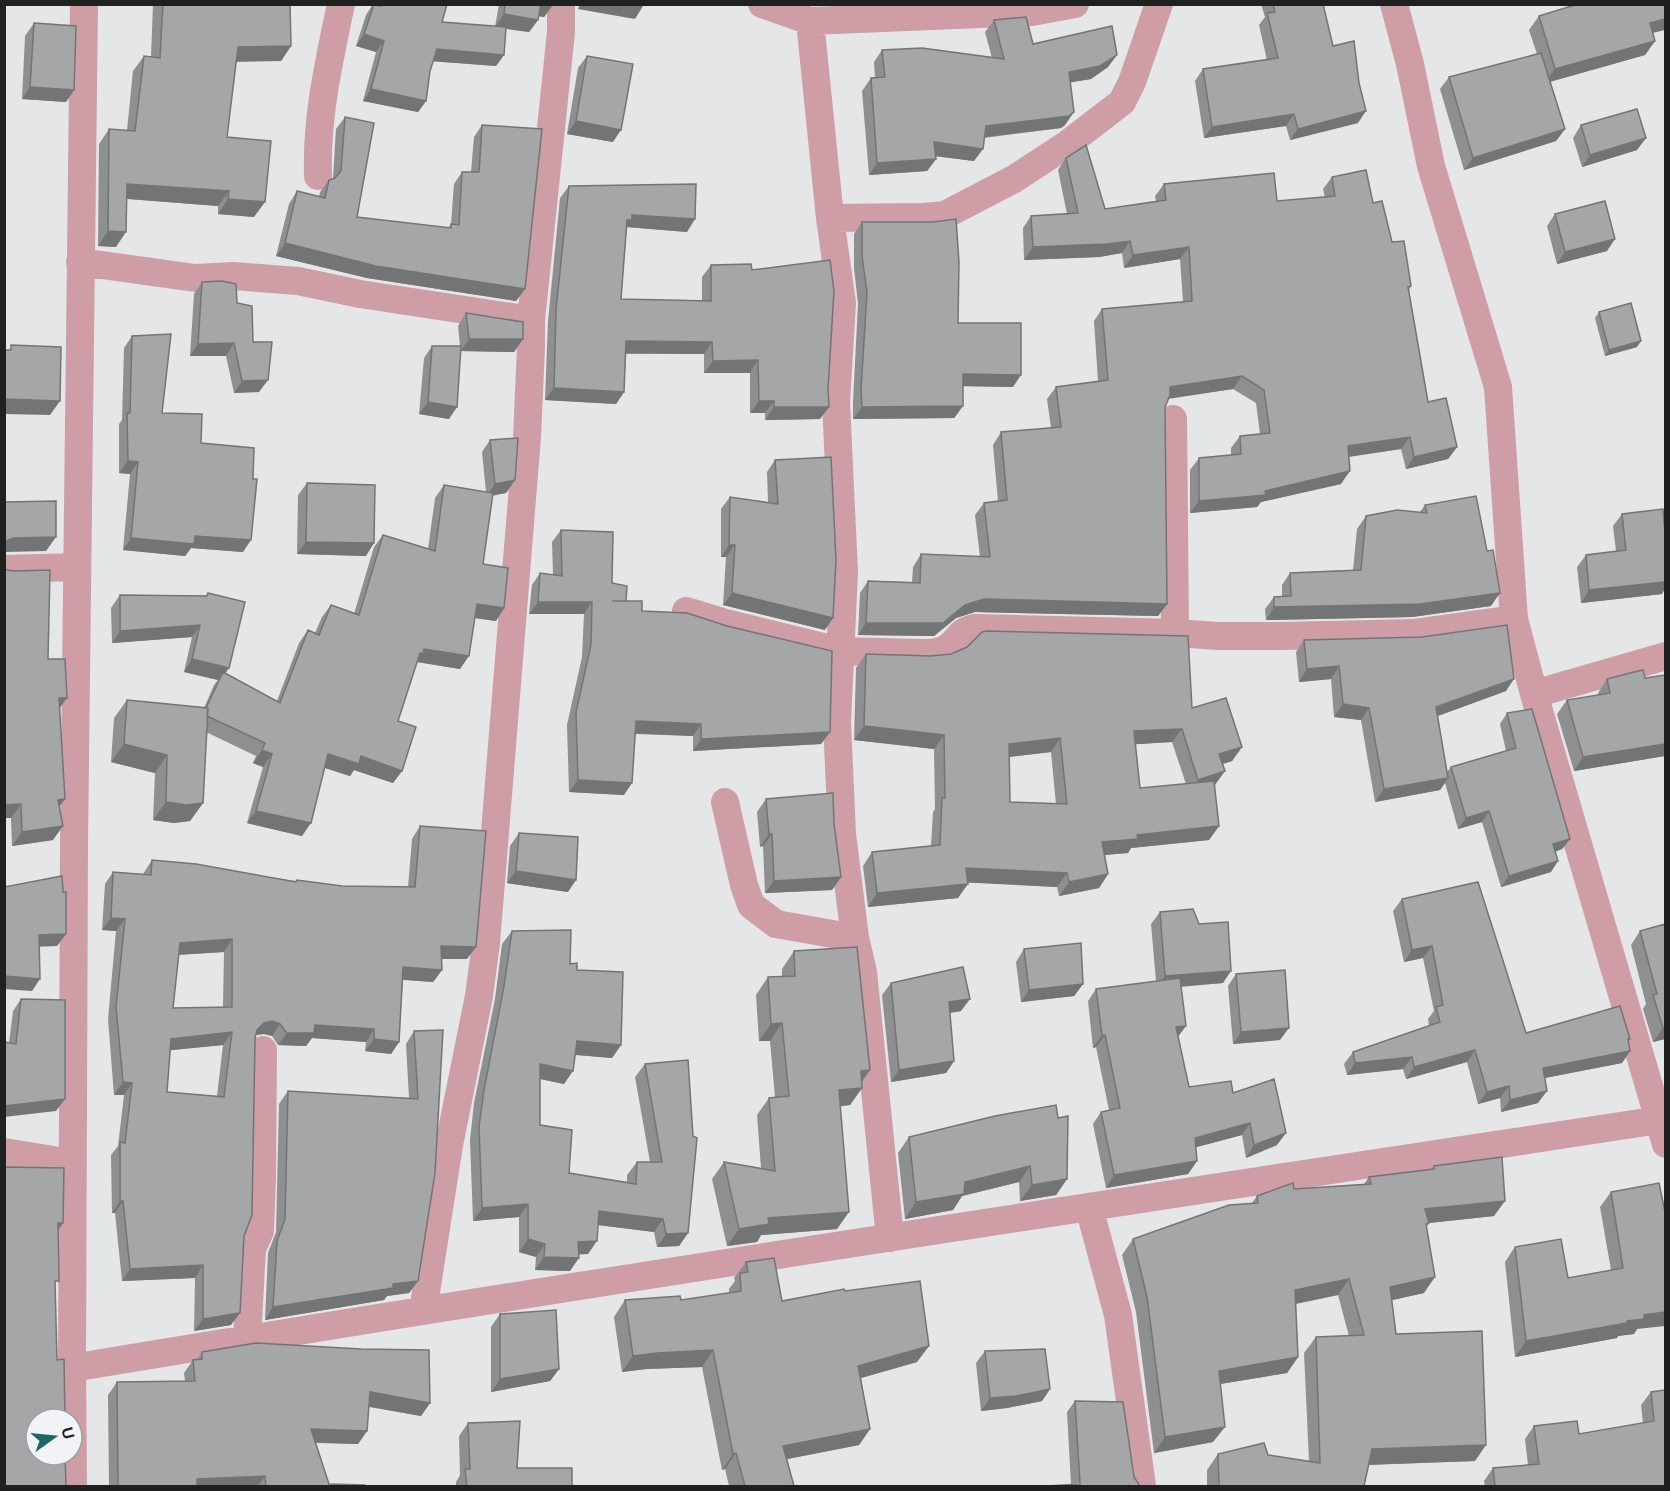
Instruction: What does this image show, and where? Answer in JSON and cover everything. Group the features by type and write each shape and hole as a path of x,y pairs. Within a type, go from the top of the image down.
{"street":[{"path":"73,1486 72,1163 84,4"},
{"path":"318,176 319,134 328,64 341,4"},
{"path":"423,1311 449,1145 479,996 486,943 527,437 531,320 561,32 561,4"},
{"path":"762,4 810,21 1032,12 1075,4"},
{"path":"830,218 945,215 1014,179 1066,145 1122,102 1132,82 1159,4"},
{"path":"72,1368 1089,1207 1663,1128 1534,694 1514,619 1498,387 1431,166 1410,64 1394,4"},
{"path":"810,21 830,218 842,303 836,402 844,572 837,722 842,834 855,938 863,972 890,1238"},
{"path":"80,262 185,277 233,276 298,281 360,294 531,320"},
{"path":"1173,419 1175,633"},
{"path":"4,569 77,567"},
{"path":"686,611 840,651 934,653 947,648 965,630 975,628 1218,636 1413,633 1514,619"},
{"path":"1534,694 1665,656"},
{"path":"725,802 744,885 751,905 776,924 855,938"},
{"path":"247,1339 252,1249 260,1231 263,1050"},
{"path":"4,1152 72,1163"},
{"path":"1089,1207 1118,1316 1142,1486"}],"building":[{"path":"163,4 290,4 291,46 238,47 227,137 271,141 265,202 228,199 229,191 127,184 126,232 108,231 109,129 135,131 144,56 160,58"},
{"path":"374,4 381,6 382,4 447,4 442,22 506,27 504,55 437,49 430,71 426,101 371,89 384,41 364,34"},
{"path":"505,4 541,4 538,20 504,14"},
{"path":"1273,4 1323,4 1333,46 1354,41 1359,83 1366,111 1298,129 1294,114 1212,127 1203,69 1278,58 1267,13 1275,12"},
{"path":"1578,4 1665,4 1665,19 1650,23 1655,41 1555,69 1539,16"},
{"path":"1026,17 1033,44 1112,26 1117,55 1100,66 1069,72 1074,112 1069,116 986,126 983,149 934,142 936,159 877,163 871,78 885,77 882,50 922,48 1004,59 994,20"},
{"path":"34,23 76,26 74,90 30,87"},
{"path":"1541,53 1565,129 1473,158 1449,77"},
{"path":"587,56 633,64 621,130 576,121"},
{"path":"1637,109 1646,138 1590,155 1581,125"},
{"path":"345,117 374,123 357,217 451,228 451,224 459,225 462,172 479,172 482,125 542,129 525,289 376,266 285,243 297,191 325,198 329,180 335,178 341,171"},
{"path":"1086,145 1105,209 1166,200 1164,184 1274,173 1277,201 1335,196 1332,177 1366,170 1373,203 1382,201 1392,242 1404,241 1411,286 1408,287 1428,402 1446,398 1457,447 1414,457 1410,437 1348,446 1350,471 1265,491 1266,495 1199,501 1199,458 1241,454 1240,436 1270,433 1264,390 1242,376 1170,387 1170,395 1165,407 1167,604 984,599 965,605 943,623 866,623 868,581 920,583 921,554 990,557 984,503 1007,500 1001,432 1061,427 1056,387 1108,380 1102,309 1192,301 1189,247 1133,255 1130,241 1033,247 1031,216 1078,213 1066,158"},
{"path":"696,184 695,219 632,215 632,220 627,220 621,299 711,301 711,265 751,264 752,270 830,260 834,291 829,407 774,407 774,401 759,401 758,360 713,361 712,342 626,341 624,392 554,388 556,309 569,186"},
{"path":"1605,201 1615,239 1565,252 1555,214"},
{"path":"956,219 959,262 958,323 1021,323 1021,375 963,374 963,406 862,407 867,292 862,256 862,222 933,222"},
{"path":"222,281 236,284 237,303 252,306 253,342 272,342 268,380 242,381 234,343 198,344 202,282"},
{"path":"1631,303 1641,341 1609,350 1599,312"},
{"path":"466,313 523,322 523,339 469,339"},
{"path":"171,334 162,413 202,414 201,443 254,448 253,479 257,479 251,540 195,536 194,544 131,538 138,462 128,461 127,413 130,413 132,336"},
{"path":"11,345 61,347 60,401 4,399 4,350 11,350"},
{"path":"432,346 461,346 457,407 428,402"},
{"path":"518,438 515,480 495,484 490,440"},
{"path":"831,457 836,560 833,618 732,593 735,545 729,545 730,497 778,504 775,460"},
{"path":"307,483 375,485 374,543 306,542"},
{"path":"444,485 493,493 483,564 508,568 504,608 477,604 469,656 424,649 423,654 420,653 398,721 416,727 402,771 361,756 359,764 328,754 311,823 256,811 272,754 262,750 265,743 207,716 208,708 206,708 223,672 280,703 308,630 319,635 331,605 359,615 383,535 435,551"},
{"path":"1476,496 1487,551 1493,550 1500,593 1420,604 1274,607 1274,597 1291,596 1290,573 1361,570 1366,516 1397,510 1427,513 1425,505"},
{"path":"56,501 56,537 13,538 4,542 4,502"},
{"path":"1663,509 1665,582 1589,590 1586,555 1626,550 1622,514"},
{"path":"561,530 613,532 612,583 627,586 626,601 642,601 642,611 687,613 727,626 832,651 830,732 701,739 701,724 636,721 632,783 578,780 576,712 591,645 592,602 538,602 540,573 562,576"},
{"path":"4,568 14,571 50,570 48,659 65,659 67,698 59,698 65,799 58,800 63,826 22,832 21,804 4,805"},
{"path":"208,593 245,602 229,668 192,659 200,625 120,631 120,595 207,596"},
{"path":"1507,625 1514,679 1436,707 1448,778 1384,789 1369,708 1343,704 1339,666 1307,669 1304,640 1422,637"},
{"path":"982,632 1188,636 1192,708 1226,698 1242,747 1219,754 1225,771 1198,780 1182,729 1134,731 1140,788 1214,781 1219,826 1137,835 1138,839 1102,842 1108,874 1069,882 1067,873 966,868 968,884 877,893 872,852 940,845 942,798 945,798 944,735 864,726 866,654 931,656 951,654 967,647","holes":["1060,738 1067,804 1010,802 1009,744"]},
{"path":"1643,670 1645,678 1665,675 1665,744 1583,757 1567,700 1610,693 1607,679"},
{"path":"127,700 208,708 203,803 186,805 166,802 167,755 124,744"},
{"path":"1532,709 1570,839 1553,844 1558,861 1509,876 1489,811 1466,818 1451,767 1516,748 1507,713"},
{"path":"833,793 834,824 841,877 774,881 772,834 769,834 766,799"},
{"path":"420,826 486,831 476,947 441,946 442,970 403,967 399,1042 374,1039 374,1029 315,1025 314,1033 287,1033 280,1024 272,1021 264,1023 257,1030 252,1215 244,1236 240,1313 203,1319 203,1265 130,1269 123,1201 120,1201 120,1142 125,1143 132,1083 123,1082 116,1007 125,919 111,918 113,872 151,875 152,860 196,864 296,882 297,880 342,886 415,887","holes":["232,939 232,1007 173,1008 180,943","232,1032 224,1097 167,1092 171,1039"]},
{"path":"519,833 578,837 576,880 516,871"},
{"path":"62,876 63,892 66,892 66,934 39,935 40,979 4,976 4,887"},
{"path":"1478,882 1526,1033 1620,1006 1630,1039 1628,1039 1630,1051 1543,1068 1547,1091 1510,1100 1509,1086 1487,1092 1475,1050 1414,1067 1412,1057 1355,1063 1353,1052 1440,1022 1436,1007 1443,1005 1432,946 1412,950 1402,899"},
{"path":"1193,909 1199,924 1228,922 1231,971 1165,976 1160,912"},
{"path":"1665,924 1665,1028 1663,1028 1653,995 1657,994 1640,931"},
{"path":"571,930 570,964 577,963 577,970 623,972 621,1045 577,1041 573,1071 540,1064 540,1125 572,1130 569,1173 636,1184 637,1162 662,1162 645,1064 688,1060 693,1136 697,1138 688,1233 666,1234 663,1219 599,1211 597,1241 578,1242 579,1258 544,1257 545,1244 528,1239 528,1204 482,1208 479,1127 512,931"},
{"path":"1081,943 1083,984 1029,990 1024,949"},
{"path":"857,947 870,1070 861,1071 862,1088 839,1090 849,1212 768,1218 769,1224 739,1229 724,1162 775,1171 769,1098 789,1096 782,1023 771,1024 768,977 795,976 794,951"},
{"path":"963,967 970,999 949,1002 954,1061 899,1070 891,983"},
{"path":"1285,970 1289,1028 1241,1032 1236,974"},
{"path":"1180,978 1186,1026 1176,1027 1189,1087 1231,1081 1233,1093 1274,1079 1286,1133 1254,1145 1250,1123 1195,1138 1197,1161 1114,1175 1101,1112 1120,1108 1105,1035 1102,1035 1096,989"},
{"path":"21,999 65,1000 65,1099 4,1106 4,1042 16,1044"},
{"path":"443,1030 435,1173 418,1281 393,1284 393,1288 273,1307 277,1241 285,1219 288,1091 418,1099 414,1031"},
{"path":"1056,1105 1058,1118 1068,1116 1067,1179 1032,1185 1030,1166 965,1182 964,1194 916,1202 909,1137 995,1116"},
{"path":"1502,1157 1505,1201 1425,1209 1429,1223 1426,1224 1435,1277 1390,1287 1396,1334 1482,1331 1486,1445 1372,1449 1364,1486 1219,1486 1218,1454 1264,1443 1268,1455 1320,1463 1316,1337 1364,1335 1349,1279 1295,1290 1298,1357 1219,1371 1225,1427 1165,1437 1147,1297 1133,1239 1229,1205 1258,1203 1257,1196 1293,1183 1294,1189 1371,1184 1369,1177"},
{"path":"4,1167 64,1168 63,1223 58,1223 59,1281 55,1281 57,1360 64,1359 65,1407 24,1407 24,1467 65,1467 66,1486 4,1486"},
{"path":"1659,1183 1665,1212 1665,1312 1644,1315 1644,1319 1627,1321 1627,1323 1526,1341 1515,1247 1561,1239 1568,1278 1623,1268 1611,1192"},
{"path":"774,1258 782,1301 844,1289 845,1291 920,1281 929,1346 858,1366 870,1429 783,1446 794,1486 745,1486 736,1453 733,1454 713,1350 633,1356 625,1300 680,1296 681,1300 741,1291 740,1273 748,1272 746,1262"},
{"path":"556,1310 559,1369 500,1379 500,1314"},
{"path":"256,1343 429,1350 430,1403 370,1392 367,1431 311,1429 329,1484 365,1486 266,1486 265,1476 197,1479 197,1486 118,1486 117,1382 195,1381 193,1360 202,1359 202,1352"},
{"path":"1045,1349 1050,1389 1016,1396 990,1398 985,1351"},
{"path":"1665,1390 1665,1486 1495,1486 1493,1468 1539,1464 1534,1426 1577,1421 1579,1434 1654,1421 1651,1392"},
{"path":"1075,1401 1123,1402 1134,1477 1140,1486 1046,1486 1080,1484"},
{"path":"520,1421 517,1468 572,1468 572,1486 467,1486 465,1469 470,1469 468,1423"}]}
